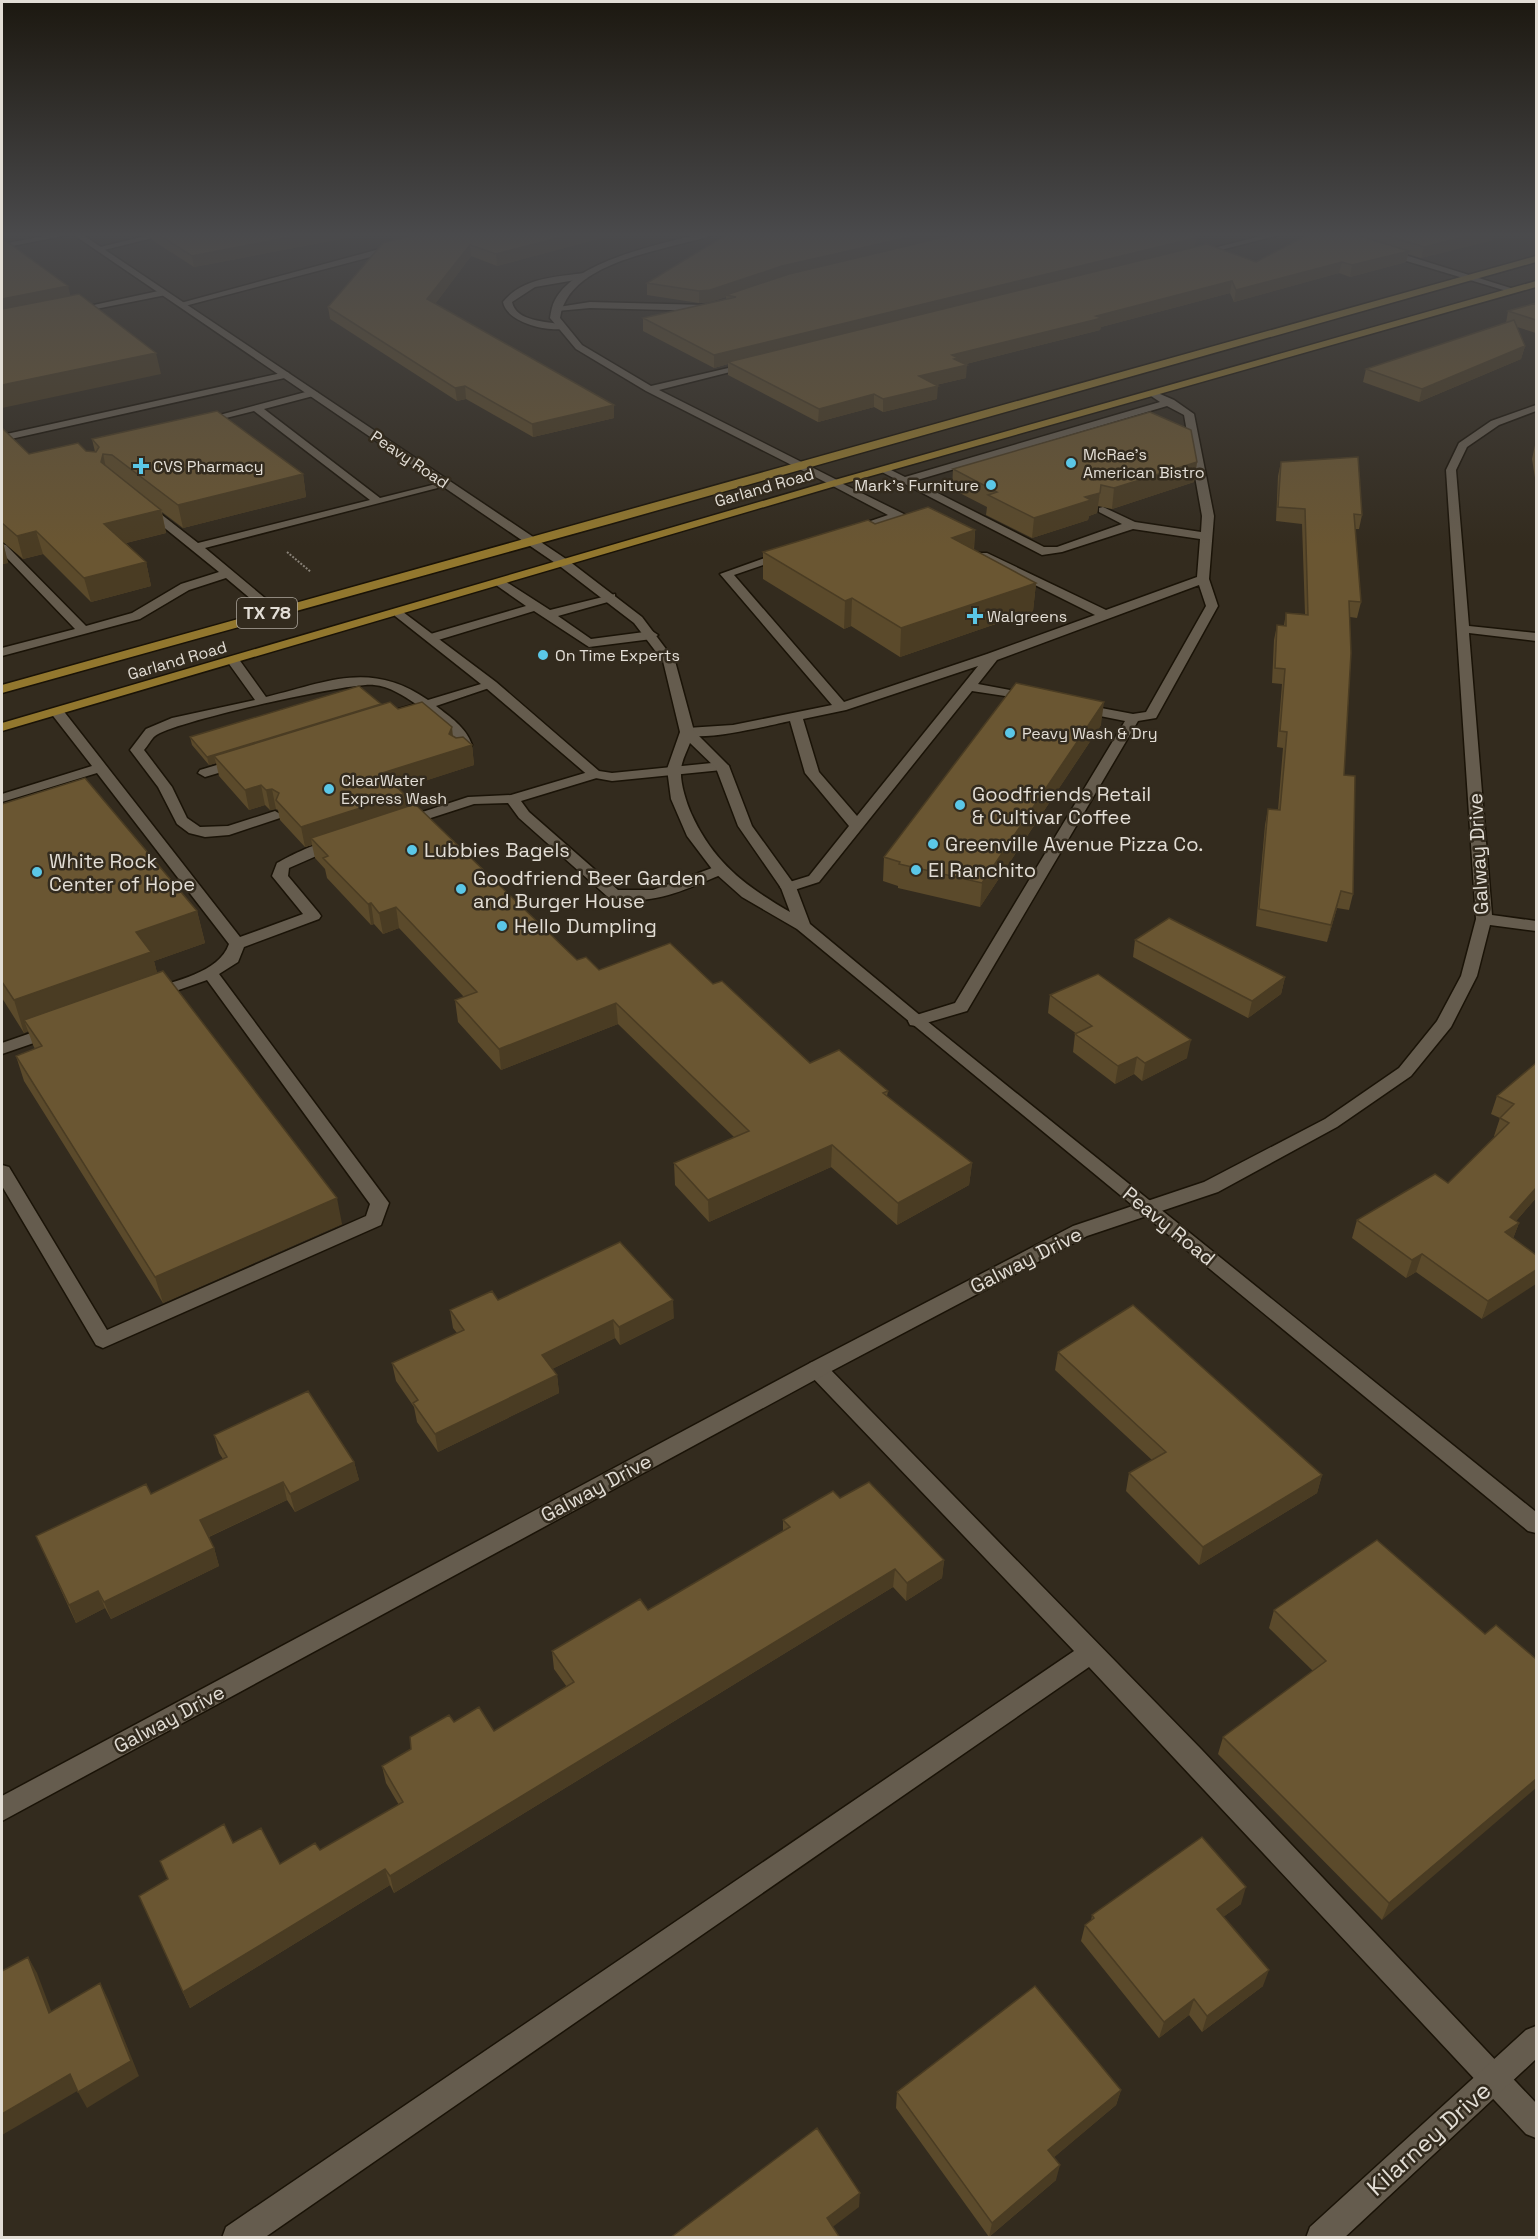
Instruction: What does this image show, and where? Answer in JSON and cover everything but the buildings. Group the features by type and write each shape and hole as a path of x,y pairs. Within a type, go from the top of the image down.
{"main road":[{"name":"Garland Road","path":"2,689 534,542 1255,337"},
{"name":"Garland Road","path":"2,728 566,564 835,483 1349,337"}],"street":[{"name":"Peavy Road","path":"231,337 566,564 610,597 652,635 669,661 687,732 722,766 745,826 788,887 803,926"},
{"path":"570,337 579,347 650,389 919,525"},
{"path":"650,389 765,360"},
{"path":"2,426 275,367"},
{"path":"2,438 286,375"},
{"path":"188,424 313,393"},
{"path":"969,686 1133,718 1150,715 1212,606 1203,579 1208,516 1189,414 1153,394"},
{"path":"904,481 1170,402"},
{"path":"256,408 378,501"},
{"name":"Galway Drive","path":"2,1809 817,1369 1080,1231 1221,1181 1331,1123 1405,1072 1445,1023 1469,976 1484,919 1451,470 1463,445 1495,423 1536,408"},
{"path":"1068,418 1087,426"},
{"path":"1007,435 1026,445"},
{"path":"943,453 963,463"},
{"path":"883,470 1042,551 1058,550 1132,525"},
{"path":"196,548 448,484"},
{"path":"138,501 274,612"},
{"path":"1103,510 1132,525 1206,536"},
{"path":"834,537 898,515"},
{"path":"2,547 83,630"},
{"path":"801,548 726,574 841,707"},
{"path":"971,550 1106,615"},
{"path":"2,652 136,616 185,587 228,573"},
{"path":"687,732 733,729 841,707 993,657 1203,579"},
{"path":"500,582 589,643 652,635"},
{"path":"547,615 610,597"},
{"path":"431,638 535,607"},
{"path":"399,613 491,685 595,774"},
{"path":"1462,629 1536,637"},
{"path":"788,887 814,879 993,657"},
{"path":"232,661 263,702"},
{"path":"275,815 217,833 196,831 183,824 164,784 144,765 137,750 151,732 177,721 354,681 377,681 395,687 427,705 463,735 465,745 460,753"},
{"path":"393,715 491,685"},
{"path":"57,712 237,944"},
{"path":"796,718 812,772 857,826"},
{"path":"916,1021 961,1007 1133,718"},
{"name":"Peavy Road","path":"687,732 674,769 678,799 694,836 720,870 747,894 803,926 916,1021 1536,1524"},
{"path":"205,773 249,759"},
{"path":"387,828 473,800 512,799 595,774 612,777 722,766"},
{"path":"2,798 100,768"},
{"path":"512,799 524,814 613,894 628,898 646,898 720,870"},
{"path":"237,944 313,916 280,876 282,866 300,856 355,839"},
{"path":"1484,919 1536,926"},
{"path":"133,1001 210,973 232,959 237,944"},
{"path":"2,1171 103,1340 374,1220 380,1203 210,973"},
{"path":"2,1048 67,1025"},
{"path":"817,1369 1091,1652 1536,2124"},
{"path":"237,2238 1091,1652"},
{"name":"Kilarney Drive","path":"1321,2238 1536,2040"}],"place":[{"name":"McRae's American Bistro","path":"1071,463"},
{"name":"CVS Pharmacy","path":"141,466"},
{"name":"Mark's Furniture","path":"991,485"},
{"name":"Walgreens","path":"975,616"},
{"name":"On Time Experts","path":"543,655"},
{"name":"Peavy Wash & Dry","path":"1010,733"},
{"name":"ClearWater Express Wash","path":"329,789"},
{"name":"Goodfriends Retail & Cultivar Coffee","path":"960,805"},
{"name":"Greenville Avenue Pizza Co.","path":"933,844"},
{"name":"Lubbies Bagels","path":"412,850"},
{"name":"El Ranchito","path":"916,870"},
{"name":"White Rock Center of Hope","path":"37,872"},
{"name":"Goodfriend Beer Garden and Burger House","path":"461,889"},
{"name":"Hello Dumpling","path":"502,926"}]}
